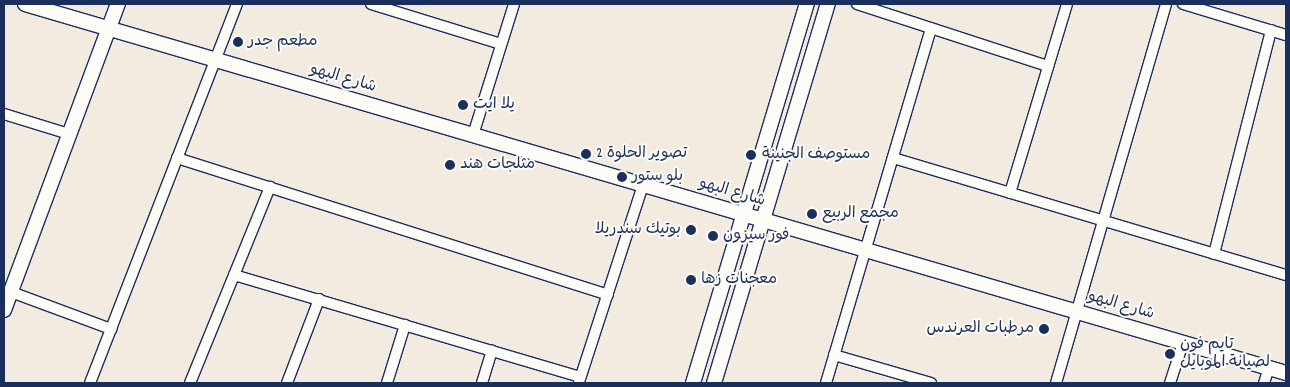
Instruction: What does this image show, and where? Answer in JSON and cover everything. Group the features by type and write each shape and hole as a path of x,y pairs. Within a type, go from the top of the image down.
{"street":[{"name":"شارع البهو","path":"24,4 1286,373"},
{"path":"4,310 118,4"},
{"path":"90,383 237,4"},
{"path":"371,4 402,8 501,44"},
{"path":"473,135 514,4"},
{"path":"693,383 807,4"},
{"path":"714,383 828,4"},
{"path":"857,4 1048,66"},
{"path":"1010,193 1067,4"},
{"path":"1056,383 1166,4"},
{"path":"1183,4 1286,35"},
{"path":"826,383 931,28"},
{"path":"1214,254 1270,30"},
{"path":"4,114 69,134"},
{"path":"177,158 608,295"},
{"path":"893,158 1286,275"},
{"path":"234,275 492,351 580,380 643,185"},
{"path":"190,383 270,187"},
{"path":"11,292 111,329"},
{"path":"287,383 319,299"},
{"path":"386,383 405,325"},
{"path":"1170,383 1183,343"},
{"path":"482,383 492,351"},
{"path":"834,355 932,383"},
{"path":"1264,383 1269,368"}],"place":[{"name":"مطعم جدر","path":"238,42"},
{"name":"يلا ايت","path":"463,105"},
{"name":"تصوير الحلوة 2","path":"586,154"},
{"name":"مستوصف الجنينة","path":"751,155"},
{"name":"مثلجات هند","path":"450,165"},
{"name":"بلو ستور","path":"622,177"},
{"name":"مجمع الربيع","path":"812,214"},
{"name":"بوتيك سندريلا","path":"691,230"},
{"name":"فور سيزون","path":"713,236"},
{"name":"معجنات زها","path":"691,280"},
{"name":"مرطبات العرندس","path":"1044,329"},
{"name":"تايم فون لصيانة الموبايل","path":"1170,354"}]}
